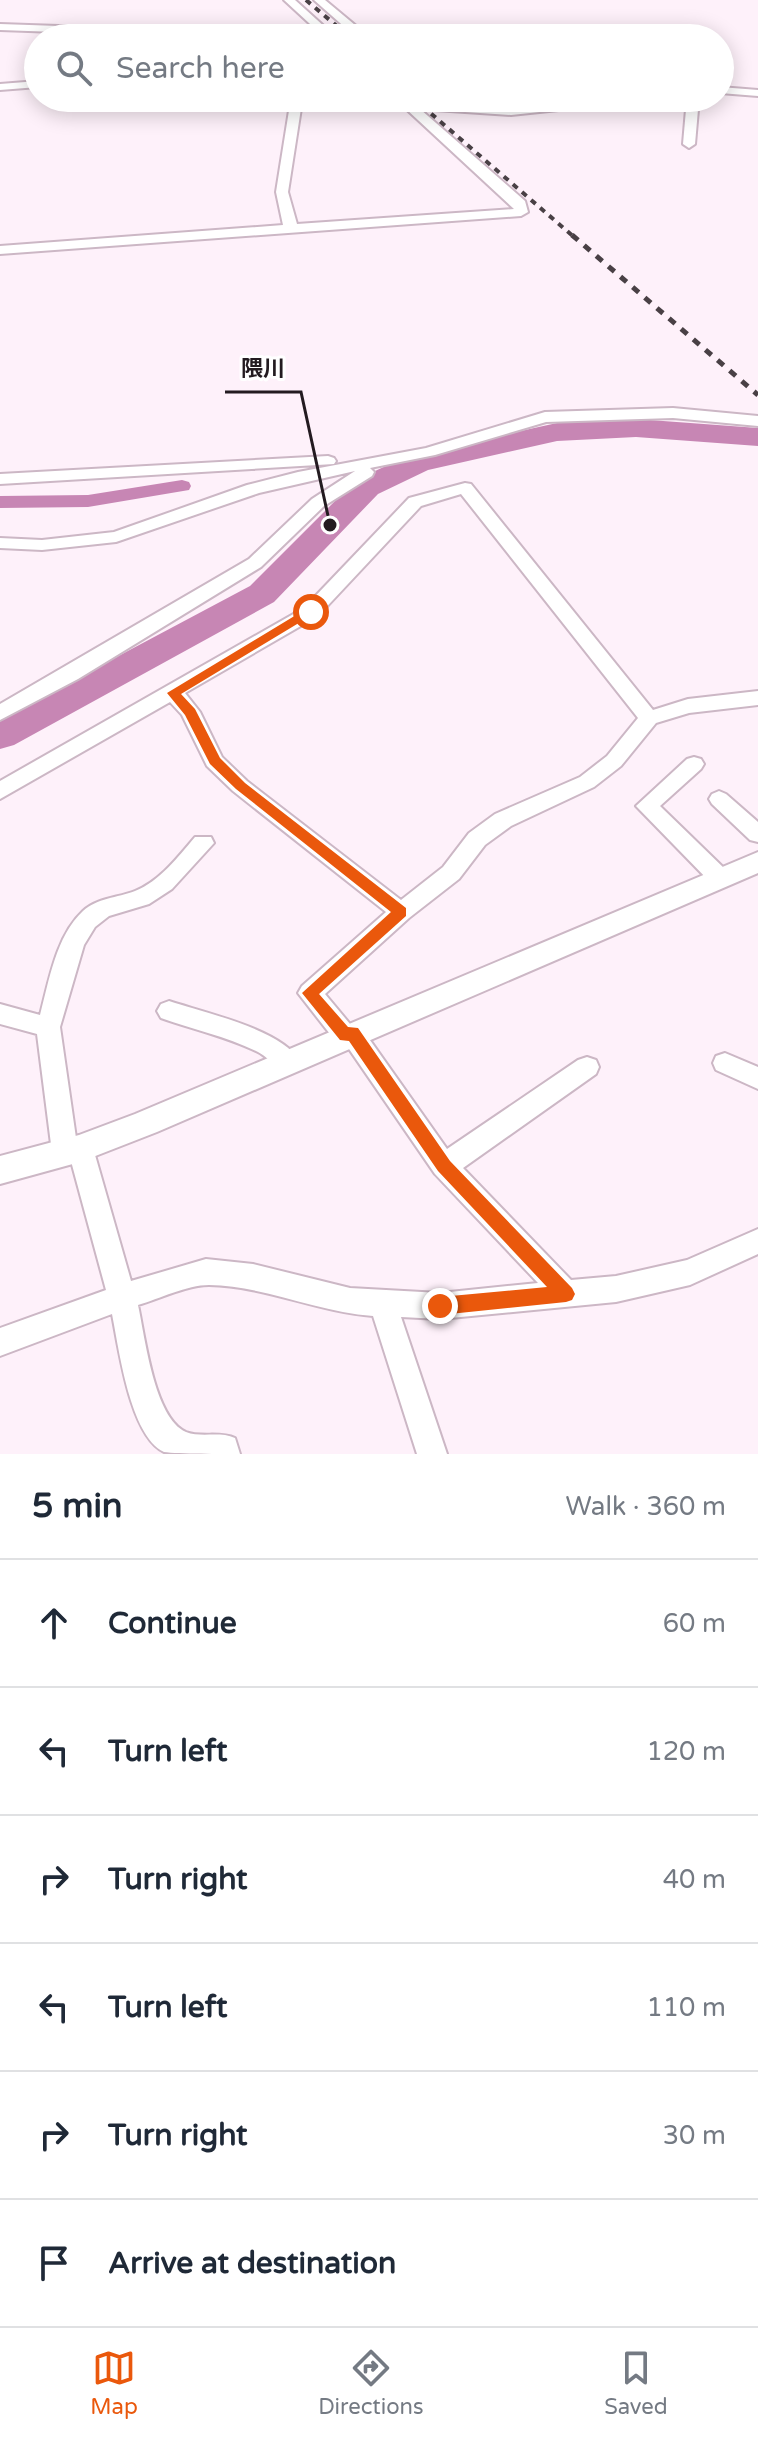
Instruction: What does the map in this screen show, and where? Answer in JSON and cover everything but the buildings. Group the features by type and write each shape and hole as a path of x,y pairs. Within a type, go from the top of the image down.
{"street":[{"path":"289,0 316,24"},
{"path":"319,0 348,24"},
{"path":"0,27 24,28"},
{"path":"0,87 24,85"},
{"path":"734,90 758,90"},
{"path":"291,229 282,192 295,112"},
{"path":"0,250 521,212 520,204 416,112"},
{"path":"689,144 692,112"},
{"path":"0,543 42,545 116,537 253,489 429,452 545,417 673,413 758,421"},
{"path":"0,479 396,459"},
{"path":"0,713 255,563 272,550 323,495 339,484 396,459"},
{"path":"3,782 173,693 311,612 415,502 465,488 649,718"},
{"path":"173,693 190,712 214,761 240,786 401,912"},
{"path":"566,1294 444,1166 349,1034 310,993 401,912 451,873 477,839 503,820 587,782 614,761 649,718 688,706 758,698"},
{"path":"694,764 647,806 720,878"},
{"path":"719,799 758,834"},
{"path":"203,843 165,884 146,897 104,907 88,921 67,962 48,1027 73,1150 122,1297 144,1396 161,1432 183,1448 225,1448 225,1454"},
{"path":"0,1170 73,1150 758,862"},
{"path":"169,1011 267,1045 287,1061"},
{"path":"0,1014 48,1027"},
{"path":"725,1063 758,1078"},
{"path":"444,1166 587,1067"},
{"path":"0,1342 122,1297 206,1272 253,1277 350,1301 440,1306 616,1289 690,1272 758,1241"},
{"path":"383,1303 432,1454"}],"waterway":[{"path":"0,736 262,594 367,487 418,463 557,432 636,428 758,437"},
{"path":"0,502 88,501 182,486"}],"railway":[{"path":"306,0 334,24"},
{"path":"429,112 574,237"},
{"path":"572,235 758,395"}],"place":[{"name":"隈川","path":"330,525"}],"route":[{"path":"311,612 173,693 190,712 214,761 240,786 401,912 310,993 346,1036 352,1033 444,1166 566,1294 440,1306"}]}
